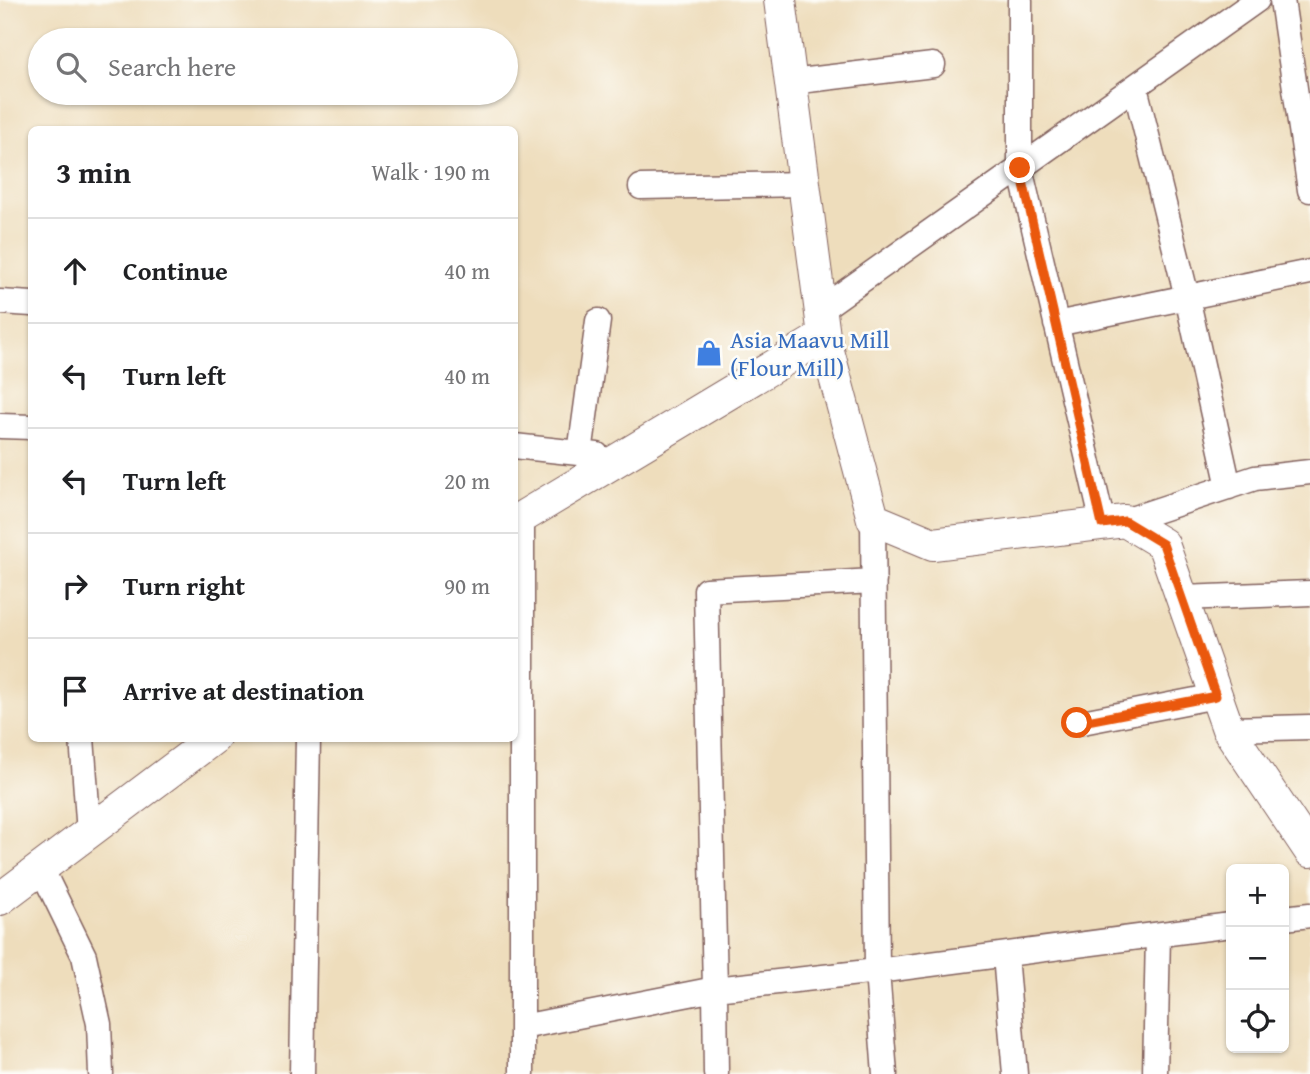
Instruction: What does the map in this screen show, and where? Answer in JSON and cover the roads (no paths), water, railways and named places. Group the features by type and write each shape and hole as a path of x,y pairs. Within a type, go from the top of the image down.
{"street":[{"path":"780,0 822,323 873,519 877,971 885,1074"},
{"path":"1020,0 1020,168 1056,324 1114,523"},
{"path":"522,1074 518,520 622,458 822,323 1020,168 1257,0"},
{"path":"1282,0 1307,148 1310,190"},
{"path":"791,82 933,65"},
{"path":"1135,86 1188,297 1229,487"},
{"path":"641,187 804,184"},
{"path":"1056,324 1310,272"},
{"path":"0,302 28,304"},
{"path":"580,453 598,321"},
{"path":"0,426 28,427"},
{"path":"518,446 622,458"},
{"path":"873,519 933,544 1114,523 1255,478 1310,472"},
{"path":"1114,523 1163,544 1228,729 1310,851"},
{"path":"716,1074 706,590 874,581"},
{"path":"1182,598 1310,593"},
{"path":"1077,723 1216,696"},
{"path":"1228,729 1310,727"},
{"path":"82,742 89,833"},
{"path":"0,899 209,742"},
{"path":"302,1074 308,742"},
{"path":"41,869 84,956 99,1024 101,1074"},
{"path":"1289,917 1310,915"},
{"path":"522,1027 715,989 1226,926"},
{"path":"1155,1074 1158,935"},
{"path":"1005,954 1015,1074"}],"place":[{"name":"Asia Maavu Mill (Flour Mill)","path":"709,353"}]}
